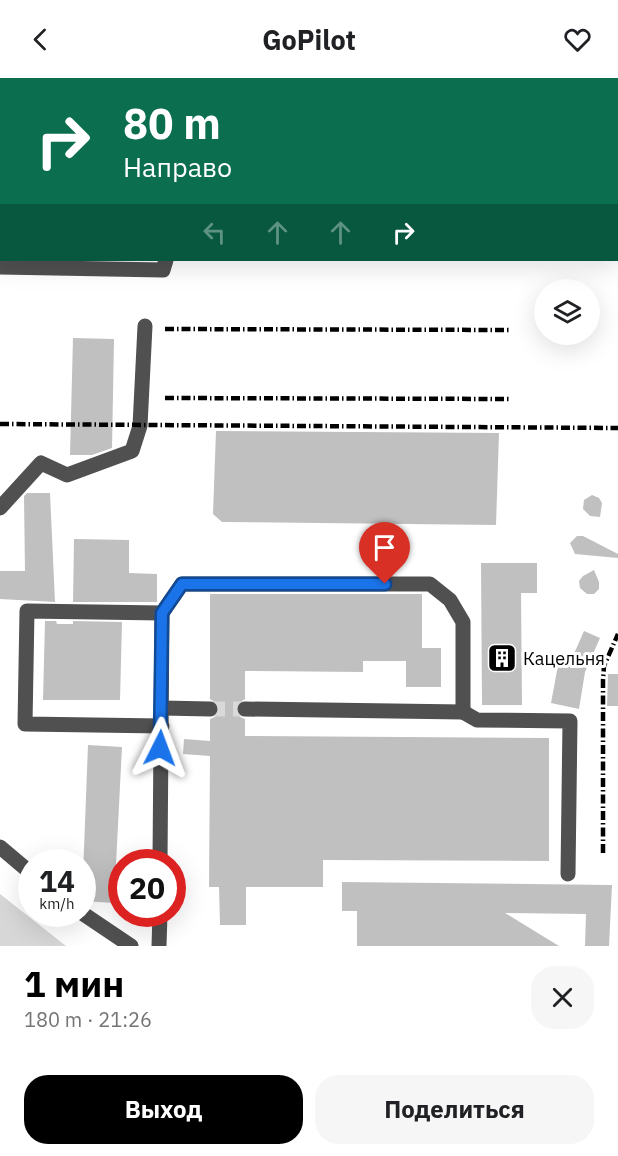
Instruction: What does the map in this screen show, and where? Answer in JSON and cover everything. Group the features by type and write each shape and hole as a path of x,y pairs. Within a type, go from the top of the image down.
{"street":[{"path":"0,267 163,270 166,261"},
{"path":"0,508 41,463 67,475 132,451 140,426 145,326"},
{"path":"160,849 162,613 182,584 430,585 450,600 463,622 463,712"},
{"path":"162,613 27,611 25,724 162,726"},
{"path":"162,708 210,710"},
{"path":"245,709 463,712 477,720 570,721 568,874"},
{"path":"0,847 18,862"},
{"path":"96,923 130,946"},
{"path":"159,946 160,927"}],"shaded area":[{"path":"0,894 18,908 18,927 42,927 66,946 0,946"}],"building":[{"path":"73,338 114,339 112,448 92,455 70,455"},
{"path":"216,431 499,433 496,525 222,522 213,514"},
{"path":"27,493 50,493 55,602 0,599 0,571 25,571 24,496"},
{"path":"592,495 599,498 602,503 600,517 590,516 583,509 584,500"},
{"path":"577,536 583,536 618,554 618,558 575,554 570,543"},
{"path":"74,539 129,540 129,573 157,574 157,602 73,602"},
{"name":"Кацельня","path":"481,563 537,563 537,593 521,593 522,705 482,705"},
{"path":"594,570 599,589 594,594 587,594 580,588 579,581"},
{"path":"210,594 422,594 422,648 441,648 441,687 406,687 406,661 363,661 363,672 245,671 245,699 237,704 235,709 240,717 245,719 245,736 549,738 549,861 323,860 323,887 246,887 246,925 220,925 219,887 209,887 210,756 183,754 184,739 210,741 210,719 215,717 220,710 218,704 210,699"},
{"path":"45,621 56,621 57,624 73,624 73,621 122,622 120,700 43,700"},
{"path":"584,631 600,638 585,672 579,709 551,703 559,660 570,663"},
{"path":"608,674 618,674 618,706 607,706"},
{"path":"88,745 122,747 117,849 108,849 108,903 96,902 96,849 84,849"},
{"path":"342,882 612,885 609,946 585,946 586,914 505,913 559,946 357,946 357,911 342,911"}],"tunnel":[{"path":"210,709 245,709"}],"railway":[{"path":"165,329 510,330"},
{"path":"165,398 510,399"},
{"path":"0,424 618,428"},
{"path":"603,853 603,680 604,666 618,634"}],"place":[{"name":"Кацельня","path":"502,658"}],"route":[{"path":"160,748 162,613 182,584 385,584"}]}
